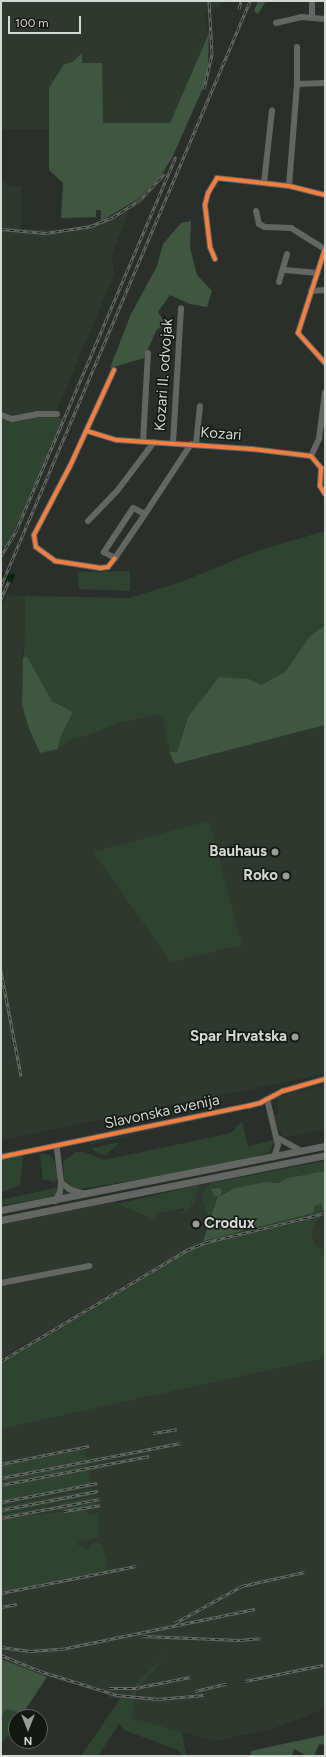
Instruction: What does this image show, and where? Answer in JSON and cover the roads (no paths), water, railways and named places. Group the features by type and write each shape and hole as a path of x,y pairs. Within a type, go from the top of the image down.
{"main road":[{"path":"1,1210 55,1201 325,1146"},
{"path":"1,1220 325,1155"}],"street":[{"path":"312,1 312,18"},
{"path":"276,23 296,18 325,19"},
{"path":"290,186 297,84 297,47"},
{"path":"297,84 325,83"},
{"path":"264,182 272,110"},
{"path":"215,259 210,247 205,211 206,197 215,180 222,177 264,182 290,186 325,195"},
{"path":"256,211 259,224 265,227 291,228 325,251 316,273 298,334 325,363"},
{"path":"279,282 284,270 287,254"},
{"path":"284,270 316,273"},
{"path":"311,291 325,290"},
{"name":"Kozari II. odvojak","path":"173,443 181,308"},
{"path":"143,442 148,352"},
{"path":"114,370 87,431 37,527 34,535 36,547 55,561 100,568 108,567 194,444"},
{"path":"325,395 323,424 319,439 311,456 321,468 320,486 325,494"},
{"name":"Kozari","path":"194,444 200,406"},
{"path":"1,415 12,419 37,414 57,414"},
{"name":"Kozari","path":"87,431 117,440 194,444 311,456"},
{"path":"88,521 117,491 154,442"},
{"path":"115,558 104,552 133,508 145,514"},
{"name":"Slavonska avenija","path":"1,1157 57,1147 248,1106 283,1091 325,1079"},
{"path":"267,1099 278,1138 278,1151 274,1157"},
{"path":"278,1138 301,1151"},
{"path":"55,1201 60,1192 61,1182 57,1147"},
{"path":"61,1182 69,1189 86,1194"},
{"path":"1,1283 89,1266"}],"railway":[{"path":"204,89 212,53 209,1"},
{"path":"239,9 241,1"},
{"path":"1,586 250,1"},
{"path":"1,556 17,529 176,156"},
{"path":"1,229 46,233 91,226 113,217 139,201 165,173"},
{"path":"1,599 9,581"},
{"path":"1,971 21,1076"},
{"path":"1,1361 187,1250 207,1242 325,1213"},
{"path":"153,1433 177,1429"},
{"path":"1,1478 181,1443"},
{"path":"1,1464 89,1446"},
{"path":"1,1485 149,1456"},
{"path":"1,1502 97,1483"},
{"path":"1,1510 98,1491"},
{"path":"1,1518 100,1499"},
{"path":"64,1511 101,1505"},
{"path":"1,1593 136,1566"},
{"path":"175,1623 242,1586 304,1572"},
{"path":"1,1607 17,1604"},
{"path":"1,1647 30,1651 62,1649 255,1609"},
{"path":"143,1636 240,1640 261,1638"},
{"path":"1,1655 40,1671 117,1695 158,1699 204,1695"},
{"path":"245,1681 323,1665"},
{"path":"109,1688 136,1688 190,1677"},
{"path":"195,1691 226,1684"}],"place":[{"name":"Bauhaus","path":"275,852"},
{"name":"Roko","path":"286,876"},
{"name":"Spar Hrvatska","path":"295,1037"},
{"name":"Crodux","path":"196,1224"}]}
